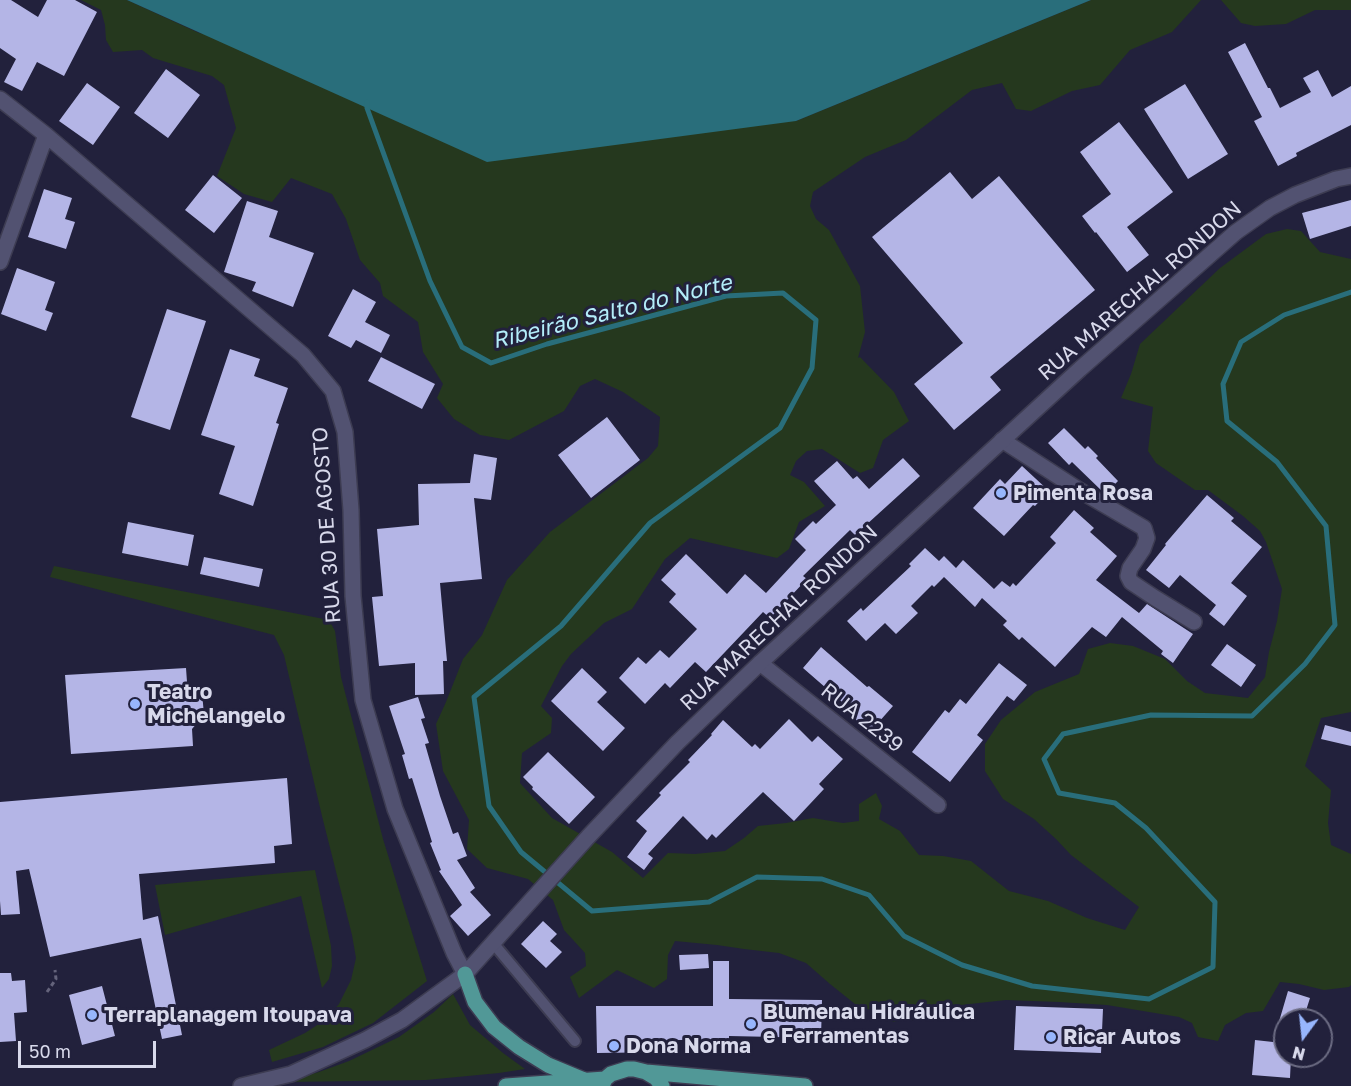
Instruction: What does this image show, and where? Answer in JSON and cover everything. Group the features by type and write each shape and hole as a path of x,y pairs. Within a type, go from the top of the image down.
{"main road":[{"path":"465,974 475,1002 494,1027 519,1047 548,1065 584,1080"},
{"path":"506,1086 584,1080 603,1083 611,1074 627,1069 805,1086"},
{"path":"646,1072 656,1078 662,1086"}],"street":[{"name":"RUA 30 DE AGOSTO","path":"0,99 46,135 296,349 333,391 345,432 351,510 352,596 363,700 395,809 454,953 465,974"},
{"path":"0,262 46,135"},
{"name":"RUA MARECHAL RONDON","path":"241,1086 291,1074 365,1040 402,1020 465,974 539,890 677,744 760,663 1080,369 1236,232 1270,208 1295,195 1336,179 1351,176"},
{"path":"1002,440 1079,490 1144,528 1147,538 1143,549 1130,568 1128,576 1131,582 1194,622"},
{"name":"RUA 2239","path":"760,663 938,805"}],"lane":[{"path":"493,943 575,1041"}],"path":[{"path":"47,992 56,979 56,970"}],"shaded area":[{"path":"81,0 127,0 199,33 796,121 1091,0 1201,0 1172,32 1130,50 1100,85 1072,91 1031,111 1016,109 1002,83 972,90 906,140 865,157 813,192 810,206 816,219 829,230 860,286 865,332 858,358 860,357 894,392 909,421 883,440 873,468 860,473 822,449 807,451 796,461 790,475 804,482 825,506 799,522 789,549 777,558 690,538 665,559 632,609 604,623 571,654 562,666 541,706 552,718 551,733 522,753 520,783 552,818 612,852 643,878 668,853 695,854 725,851 758,826 813,818 843,823 859,821 859,804 876,793 882,806 879,819 900,831 919,855 971,861 1009,891 1048,901 1087,918 1125,930 1139,907 1071,855 1034,819 1003,799 985,771 985,744 1001,720 1035,692 1079,674 1088,649 1110,643 1133,646 1165,659 1187,681 1205,693 1248,698 1265,677 1282,589 1266,542 1260,531 1208,490 1195,490 1156,463 1148,451 1153,407 1121,398 1140,344 1220,268 1266,234 1287,229 1301,231 1320,252 1351,259 1351,712 1321,718 1305,766 1331,790 1328,823 1331,845 1351,854 1351,985 1324,990 1280,982 1263,1011 1246,1013 1225,1025 1218,1041 1198,1037 1192,1023 1179,1017 1107,1005 1059,1002 1006,1000 961,1005 937,1004 914,1020 888,1022 879,1011 860,1008 806,963 779,953 675,941 668,955 667,979 654,988 617,970 579,998 570,977 586,966 585,953 564,930 553,900 528,879 487,868 467,849 469,820 443,771 436,724 463,659 482,635 507,580 550,532 648,458 658,446 660,417 623,392 595,379 580,386 564,411 509,440 480,435 454,419 437,398 443,384 423,352 418,322 383,296 380,283 360,260 346,219 332,194 291,178 272,202 244,194 217,176 236,128 224,85 212,76 153,58 142,50 113,52 106,40 101,10"},
{"path":"127,0 1091,0 796,121 487,162"},
{"path":"1221,0 1351,0 1351,10 1315,10 1286,24 1255,26 1241,23"},
{"path":"54,566 329,620 335,631 341,677 383,839 427,981 373,1023 323,1047 272,1062 269,1050 305,1033 325,1020 339,1004 351,980 356,958 284,655 274,635 50,577"},
{"path":"315,870 331,946 332,966 329,979 322,988 301,896 165,935 155,885"},
{"path":"453,994 470,1025 525,1069 426,1080 285,1082 349,1061 399,1037 434,1012"}],"building":[{"path":"0,0 11,0 38,17 47,0 75,0 97,12 64,76 37,62 22,91 4,82 16,59 0,48"},
{"path":"1245,43 1280,108 1311,92 1303,78 1318,70 1332,97 1351,86 1351,125 1296,153 1297,156 1278,166 1254,121 1262,117 1228,52"},
{"path":"166,69 200,95 168,138 134,113"},
{"path":"87,83 120,107 93,145 59,121"},
{"path":"1185,84 1228,154 1188,179 1144,109"},
{"path":"1119,122 1173,192 1127,227 1149,255 1127,272 1082,216 1111,194 1080,152"},
{"path":"950,172 972,199 999,176 1095,290 990,377 1001,390 954,430 914,384 963,343 872,237"},
{"path":"213,175 242,198 214,233 185,210"},
{"path":"44,189 72,198 65,219 75,222 66,249 28,237"},
{"path":"1351,200 1351,226 1310,239 1302,213"},
{"path":"247,201 278,211 269,237 314,253 293,307 252,291 256,282 224,272"},
{"path":"17,268 55,282 45,310 53,313 46,331 1,314"},
{"path":"353,289 376,302 365,322 390,335 381,353 356,340 351,348 328,336"},
{"path":"167,309 206,321 170,430 131,417"},
{"path":"230,349 260,359 254,376 288,388 253,506 219,494 235,446 201,435"},
{"path":"381,357 435,384 422,409 368,381"},
{"path":"607,417 640,460 591,498 558,455"},
{"path":"1064,428 1085,449 1088,446 1118,481 1105,494 1072,462 1069,465 1048,443"},
{"path":"474,454 497,458 491,500 474,498 482,579 440,583 447,661 443,661 444,694 415,695 415,663 379,666 372,597 383,596 377,529 419,525 418,484 470,483"},
{"path":"903,458 920,476 855,535 850,530 803,576 807,579 770,618 763,612 706,672 695,662 670,688 665,683 645,704 619,678 638,657 646,664 660,650 669,658 697,629 669,602 676,594 661,580 686,554 727,594 745,574 766,593 806,550 795,539 813,521 816,524 836,505 814,481 837,461 853,479 857,476 869,489"},
{"name":"Pimenta Rosa","path":"1022,466 1049,491 1004,536 973,508 1000,479 1005,484"},
{"path":"1207,495 1234,518 1231,521 1262,547 1231,583 1247,596 1224,626 1209,614 1216,605 1180,575 1169,588 1146,570"},
{"path":"1074,510 1094,528 1090,532 1117,556 1096,580 1139,613 1147,604 1193,634 1173,663 1161,654 1163,651 1122,617 1106,637 1092,627 1055,667 1022,637 1019,640 1003,625 1007,621 982,598 975,607 944,577 934,587 932,585 911,606 918,613 896,634 885,623 866,641 847,621 861,608 863,611 911,566 909,564 925,548 939,561 944,556 956,568 963,560 994,589 1002,581 1010,587 1013,583 1016,586 1056,543 1050,537"},
{"path":"128,522 194,535 188,566 122,553"},
{"path":"204,557 263,569 259,587 200,574"},
{"path":"1227,644 1256,665 1241,687 1211,665"},
{"path":"821,647 893,706 870,732 846,711 849,708 803,668"},
{"path":"999,663 1027,685 1014,701 1007,696 977,735 983,740 950,782 912,752 945,710 949,713 960,699 966,704"},
{"name":"Teatro Michelangelo","path":"186,668 187,682 202,692 204,715 192,729 193,746 71,754 65,675"},
{"path":"582,668 607,692 597,702 625,728 603,751 551,701"},
{"path":"418,697 425,718 421,719 429,743 425,744 440,796 453,834 458,832 467,856 457,860 475,888 470,892 491,915 468,936 450,916 462,905 439,871 441,870 430,843 432,842 412,778 409,779 402,755 405,754 389,706"},
{"path":"789,719 812,742 818,736 843,759 819,784 824,789 794,821 763,792 716,838 712,834 707,840 683,816 648,854 653,858 644,870 627,857 647,831 636,821 661,795 659,793 690,762 688,760 723,720 752,747 755,744 760,749"},
{"path":"1325,725 1351,732 1351,746 1321,739"},
{"path":"548,752 595,797 569,824 532,789 533,787 523,777"},
{"path":"287,778 292,844 274,846 275,863 139,874 143,920 158,916 182,1035 162,1039 141,938 50,957 29,869 16,871 20,914 1,915 0,802"},
{"path":"543,921 557,934 550,941 562,952 546,968 521,944"},
{"path":"708,954 709,968 680,970 679,955"},
{"path":"713,961 729,961 729,999 822,1000 821,1038 729,1036 729,1040 673,1040 673,1052 597,1053 596,1006 713,1006"},
{"path":"0,973 11,973 12,981 25,980 27,1012 14,1013 16,1041 0,1042"},
{"name":"Terraplanagem Itoupava","path":"102,986 115,1036 82,1045 69,995"},
{"path":"1288,991 1310,998 1307,1008 1283,1008"},
{"path":"1016,1006 1103,1009 1101,1053 1014,1050"},
{"path":"1255,1040 1273,1042 1273,1068 1290,1068 1290,1078 1252,1075"}],"waterway":[{"name":"Ribeirão Salto do Norte","path":"367,102 367,108 430,281 462,347 491,363 547,344 726,296 783,293 816,320 812,368 780,428 650,523 561,626 474,697 489,806 521,852 592,911 709,902 757,877 822,879 869,895 904,936 962,965 1032,986 1149,999 1213,967 1215,902 1146,828 1115,803 1059,793 1044,759 1063,734 1151,715 1252,716 1305,664 1335,625 1326,526 1277,462 1227,421 1223,384 1241,342 1284,315 1351,292"}],"place":[{"name":"Pimenta Rosa","path":"1001,493"},
{"name":"Teatro Michelangelo","path":"135,704"},
{"name":"Terraplanagem Itoupava","path":"92,1015"},
{"name":"Blumenau Hidráulica e Ferramentas","path":"751,1024"},
{"name":"Ricar Autos","path":"1051,1037"},
{"name":"Dona Norma","path":"614,1046"}]}
